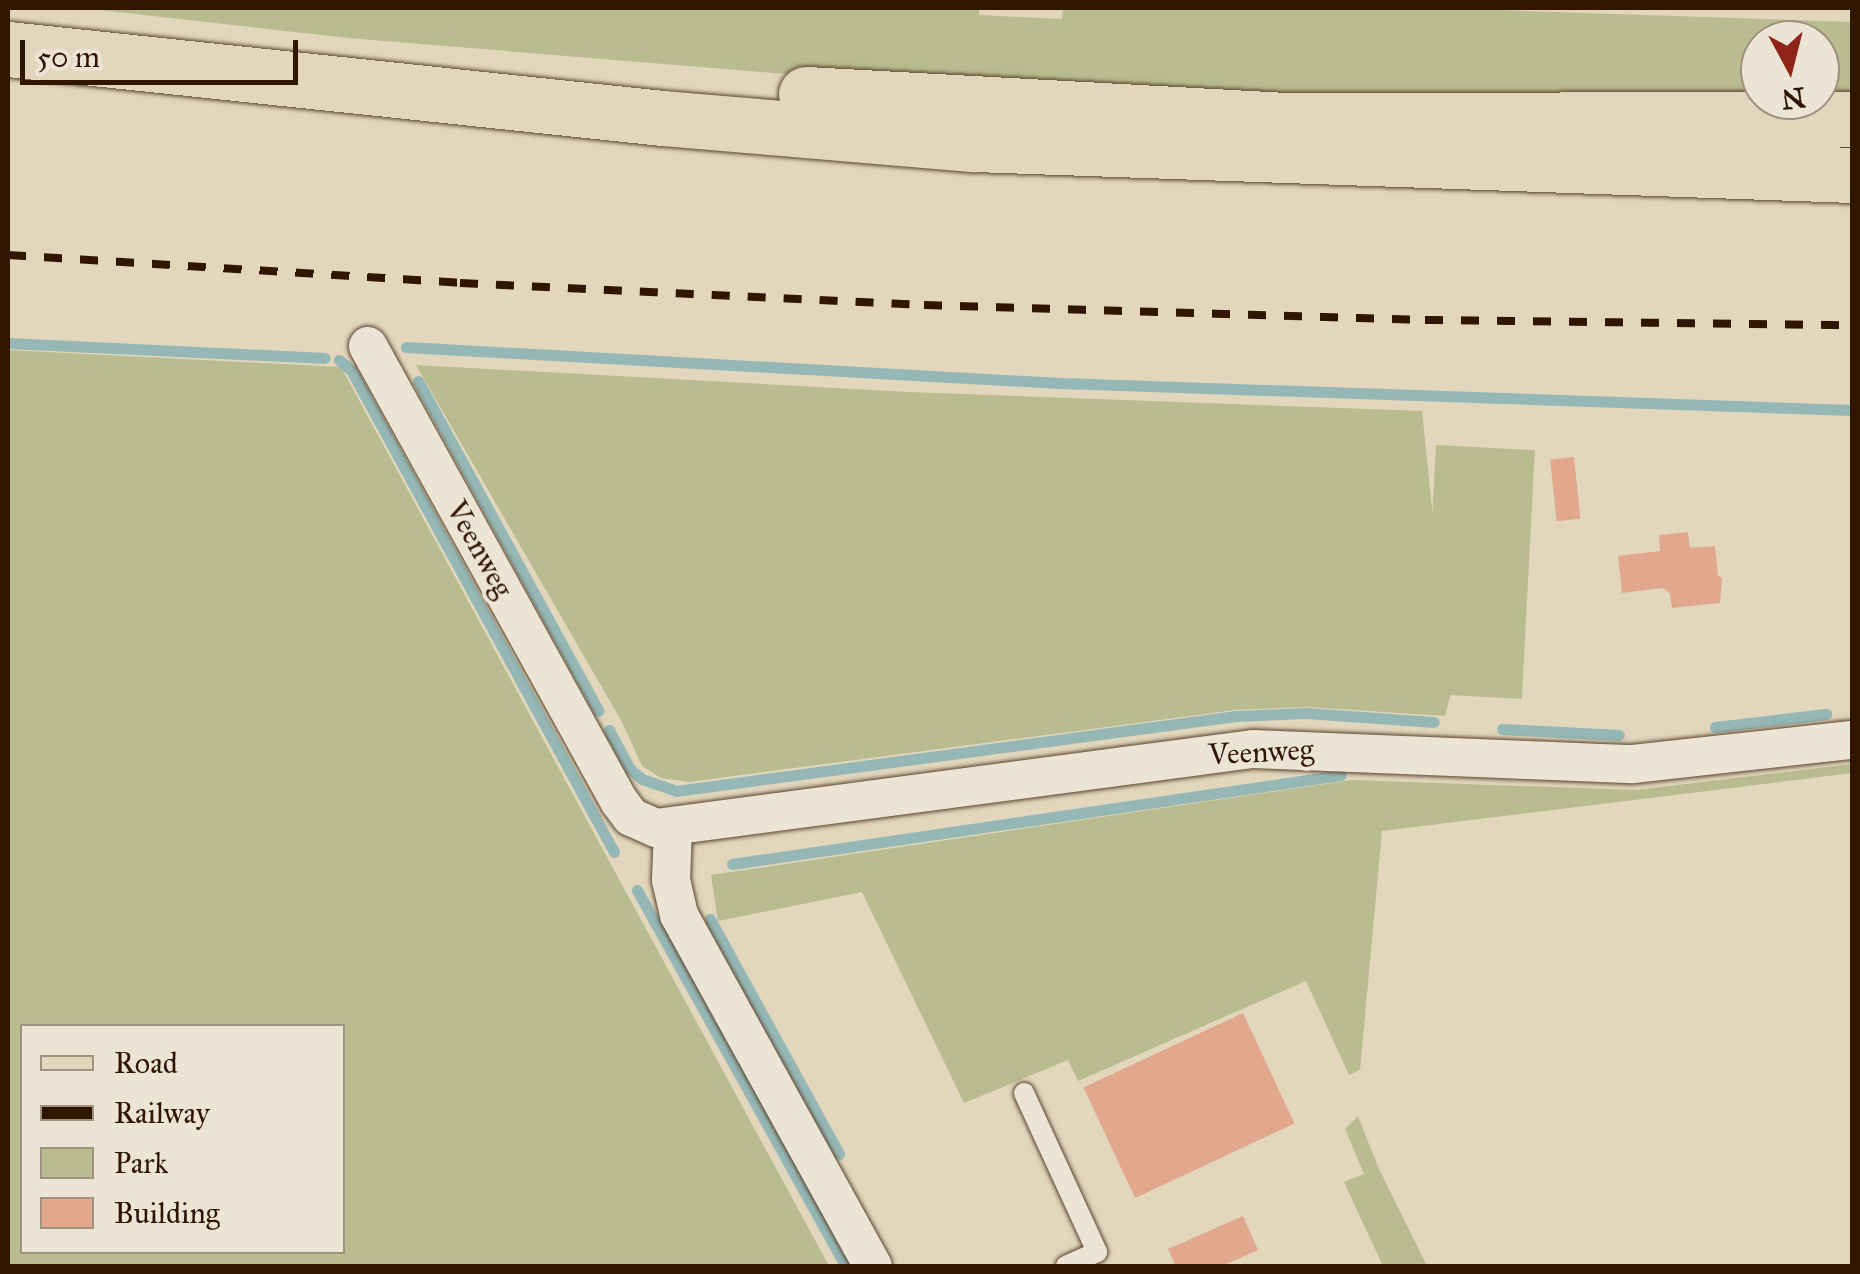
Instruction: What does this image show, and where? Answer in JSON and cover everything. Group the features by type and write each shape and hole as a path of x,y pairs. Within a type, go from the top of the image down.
{"main road":[{"path":"8,14 120,30 712,88 1279,120 1852,120"},
{"path":"8,49 662,118 974,144 1852,175"}],"street":[{"name":"Veenweg","path":"368,346 624,809 645,824 673,828 1253,749 1633,764 1852,740"},
{"path":"673,828 671,880 680,915 873,1266"}],"lane":[{"path":"1024,1093 1097,1252 1066,1266"}],"green space":[{"path":"82,8 979,8 979,15 1062,19 1063,8 1438,8 1793,20 1740,20 1740,108 1667,111 882,82 348,38"},
{"path":"1840,22 1852,22 1852,104 1840,104"},
{"path":"8,350 341,367 829,1266 8,1266"},
{"path":"416,365 908,392 1422,411 1451,693 1445,716 1307,707 1235,710 689,782 661,778 642,766 622,722"},
{"path":"1436,445 1535,450 1522,699 1423,694"},
{"path":"1852,764 1852,773 1382,831 1360,1070 1349,1075 1306,981 1078,1081 1068,1060 964,1103 862,892 718,921 711,875 1352,780 1636,790"},
{"path":"1358,1116 1378,1167 1427,1266 1383,1266 1344,1182 1364,1174 1345,1129"}],"building":[{"path":"1574,457 1580,519 1557,521 1550,460"},
{"path":"1688,532 1690,548 1715,546 1718,576 1722,578 1720,603 1672,608 1670,594 1663,588 1622,593 1618,556 1660,551 1659,535"},
{"path":"1243,1013 1295,1124 1135,1198 1083,1087"},
{"path":"1243,1216 1258,1250 1222,1266 1176,1266 1168,1249"}],"waterway":[{"path":"8,343 325,358"},
{"path":"406,347 1061,383 1852,410"},
{"path":"339,360 351,370 614,852"},
{"path":"418,381 599,711"},
{"path":"609,730 630,769 642,779 676,791 1236,716 1306,713 1434,722"},
{"path":"1715,727 1826,714"},
{"path":"1502,729 1619,735"},
{"path":"732,864 1341,775"},
{"path":"637,890 845,1266"},
{"path":"710,919 839,1154"}],"railway":[{"path":"8,255 460,283 924,305 1425,320 1852,325"}]}
